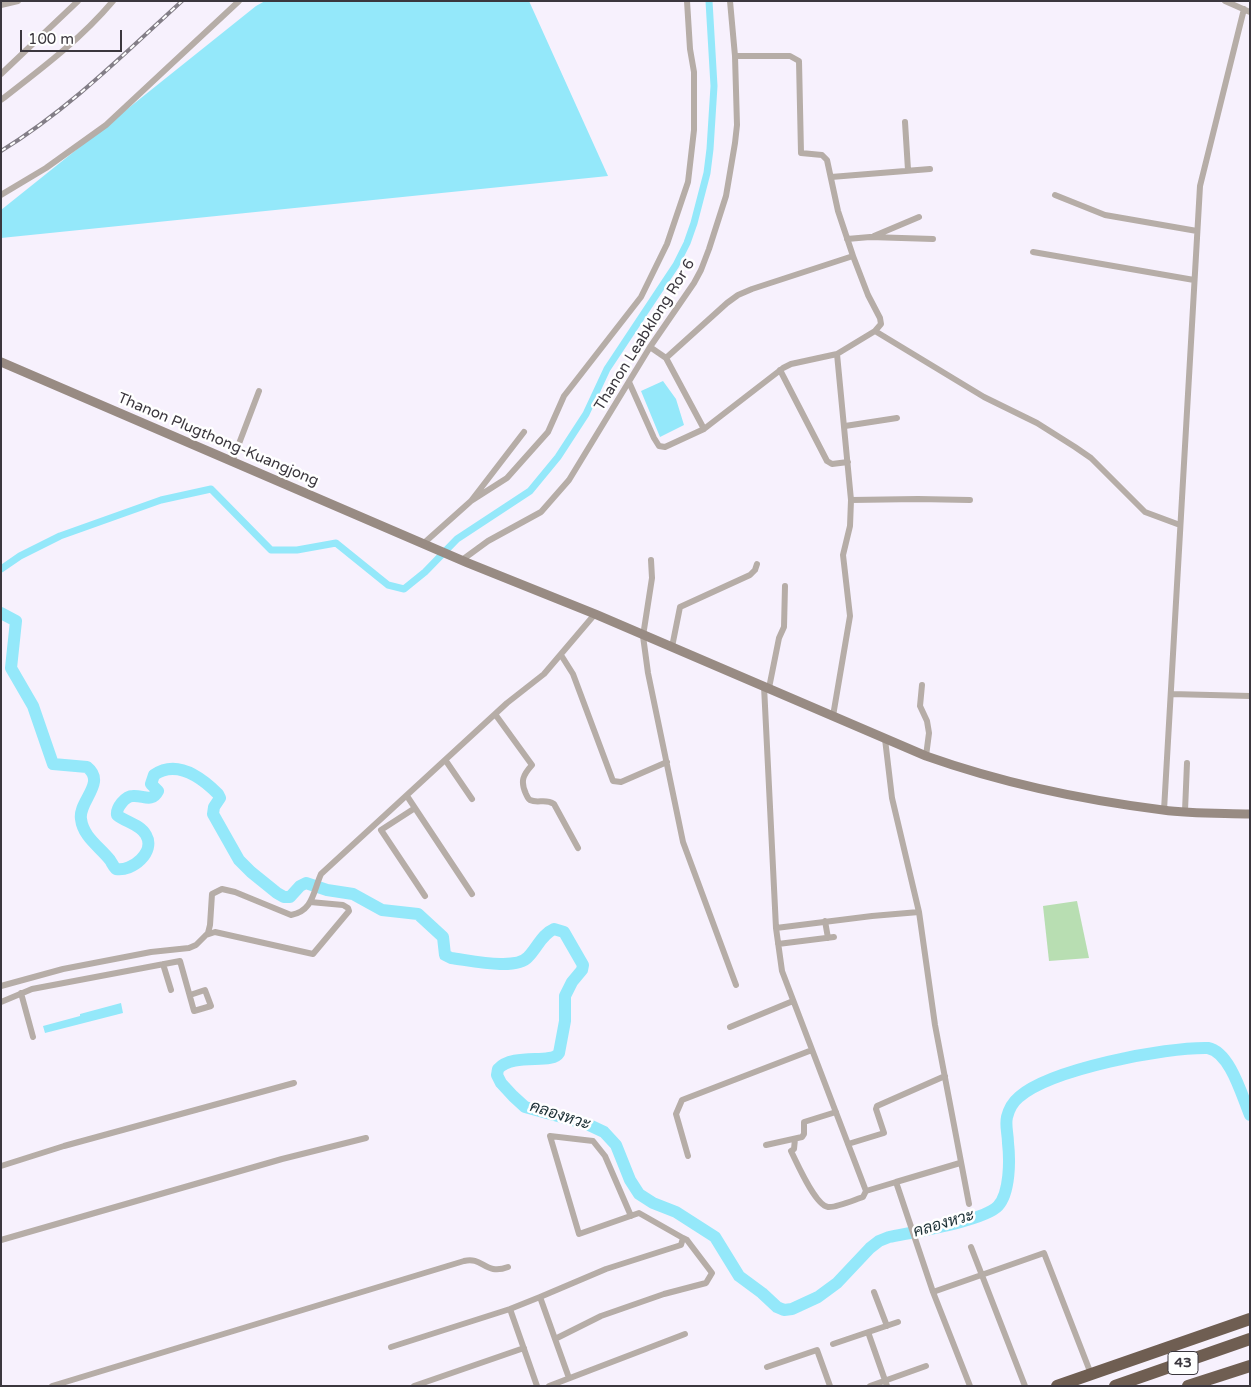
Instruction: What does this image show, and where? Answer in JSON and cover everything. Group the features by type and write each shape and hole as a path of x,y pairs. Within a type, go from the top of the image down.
{"highway":[{"path":"1058,1386 1250,1320"},
{"name":"43","path":"1115,1386 1250,1339"},
{"name":"43","path":"1188,1386 1250,1366"}],"street":[{"path":"1,5 18,1"},
{"path":"1,74 78,1"},
{"path":"1,100 56,58 97,20 113,1"},
{"path":"1,195 46,168 106,125 239,1"},
{"path":"424,543 471,501 507,478 548,432 564,396 641,297 667,244 688,182 694,130 694,72 690,49 687,1"},
{"name":"Thanon Leabklong Ror 6","path":"462,560 488,541 541,512 569,480 650,347 694,284 701,270 721,213 729,181 735,142 735,56 730,1"},
{"path":"1164,810 1200,186 1247,10 1225,1"},
{"path":"630,382 654,438 659,446 665,447 704,429 780,370 792,364 837,354 875,331 881,324 847,239 825,157 819,154 802,153 799,61 790,56 735,56"},
{"path":"905,122 908,170"},
{"path":"831,176 930,169"},
{"path":"1055,195 1105,215 1197,231"},
{"path":"870,237 919,217"},
{"path":"847,239 870,237 933,239"},
{"path":"1033,252 1194,280"},
{"path":"666,358 738,295 853,256"},
{"path":"875,331 984,397 1036,423 1076,447 1091,458 1145,512 1180,525"},
{"path":"650,347 666,358 704,429"},
{"path":"833,716 850,620 843,555 850,526 851,500 837,354"},
{"name":"Thanon Plugthong-Kuangjong","path":"1,362 462,560 595,614 926,756 1020,784 1078,796 1164,810 1250,814"},
{"path":"780,370 827,461 832,464 848,462"},
{"path":"232,462 259,391"},
{"path":"845,426 897,418"},
{"path":"471,501 524,432"},
{"path":"851,500 970,500"},
{"path":"651,560 652,578 643,636 648,673 683,842 736,985"},
{"path":"672,647 680,607 750,575 755,570 757,564"},
{"path":"785,586 784,627 779,638 766,687 778,944 782,971 866,1191"},
{"path":"1,986 62,969 142,954 189,948 196,945 206,935 210,925 212,894 222,889 235,892 291,915 300,913 311,901 321,874 496,714 538,679 595,614"},
{"path":"561,655 573,674 613,780 620,782 667,762"},
{"path":"922,685 920,706 930,733 926,756"},
{"path":"1171,694 1250,696"},
{"path":"496,714 532,765 522,780 522,786 527,798 533,801 547,801 554,804 578,848"},
{"path":"885,739 892,798 919,912 935,1025 969,1204"},
{"path":"446,761 472,799"},
{"path":"1186,811 1187,763"},
{"path":"407,796 472,894"},
{"path":"415,808 381,830 424,896"},
{"path":"206,935 214,932 313,954 349,911 346,906 311,901"},
{"path":"776,928 919,912"},
{"path":"778,944 831,938 825,922"},
{"path":"1,1002 32,989 180,961 190,995"},
{"path":"164,964 171,990"},
{"path":"21,994 33,1037"},
{"path":"730,1027 793,1001"},
{"path":"688,1156 676,1114 682,1100 812,1050"},
{"path":"848,1144 884,1132 876,1109 877,1106 945,1076"},
{"path":"1,1166 64,1146 294,1083"},
{"path":"766,1145 804,1135 804,1122 836,1112"},
{"path":"555,1338 601,1316 664,1294 706,1282 712,1273 687,1240 639,1213 631,1216 579,1234 550,1136 593,1141 605,1156 631,1216"},
{"path":"1,1240 282,1159 366,1138"},
{"path":"794,1139 794,1149 791,1151 812,1190 826,1207 832,1207 863,1197 866,1191 960,1163"},
{"path":"896,1182 933,1292 970,1386"},
{"path":"391,1347 510,1309 606,1269 681,1245 684,1238"},
{"path":"971,1246 1025,1386"},
{"path":"933,1292 1044,1253 1091,1374"},
{"path":"52,1386 468,1260 478,1262 489,1269 496,1270 508,1267"},
{"path":"874,1292 887,1326"},
{"path":"540,1297 569,1378"},
{"path":"510,1309 537,1386"},
{"path":"833,1344 898,1322"},
{"path":"868,1332 886,1383"},
{"path":"550,1386 686,1334"},
{"path":"414,1386 524,1348"},
{"path":"767,1367 817,1350 830,1386"},
{"path":"870,1386 886,1383 926,1366"}],"green space":[{"path":"1077,901 1089,958 1049,961 1043,906"}],"water":[{"path":"265,1 529,1 608,176 1,238 1,210 256,6"},
{"path":"663,381 676,399 684,425 660,437 641,391"},
{"path":"121,1003 123,1013 45,1033 43,1026"}],"waterway":[{"path":"1,569 20,556 60,536 161,500 211,489 271,550 297,550 336,543 388,585 404,589 425,572 457,539 530,491 558,457 586,414 607,369 676,265 687,243 707,173 710,149 714,86 709,1"},
{"name":"คลองหวะ","path":"1,613 16,621 11,668 33,706 53,764 87,767 92,773 94,779 93,786 81,812 82,825 88,836 116,869 122,869 135,864 141,860 148,848 148,841 143,831 117,815 120,806 124,800 130,797 153,797 158,791 151,784 154,775 171,769 180,770 189,772 197,777 218,794 220,798 214,807 213,814 239,860 251,872 284,897 290,897 300,886 306,883 327,890 353,894 382,910 418,914 443,937 445,955 451,958 480,962 503,964 522,961 528,957 550,931 554,929 564,932 583,965 582,970 572,982 565,996 565,1021 559,1053 549,1058 513,1061 505,1064 498,1069 497,1075 501,1083 525,1107 587,1124 604,1132 616,1145 630,1180 639,1194 653,1203 676,1212 715,1237 739,1276 777,1307 784,1310 792,1309 818,1297 837,1283 879,1241 889,1237 964,1221 998,1206 1007,1185 1009,1158 1006,1124 1010,1108 1019,1097 1056,1077 1138,1056 1165,1051 1208,1048 1216,1051 1229,1066 1250,1115"}],"railway":[{"path":"1,151 26,135 72,99 117,61 182,1"}]}
